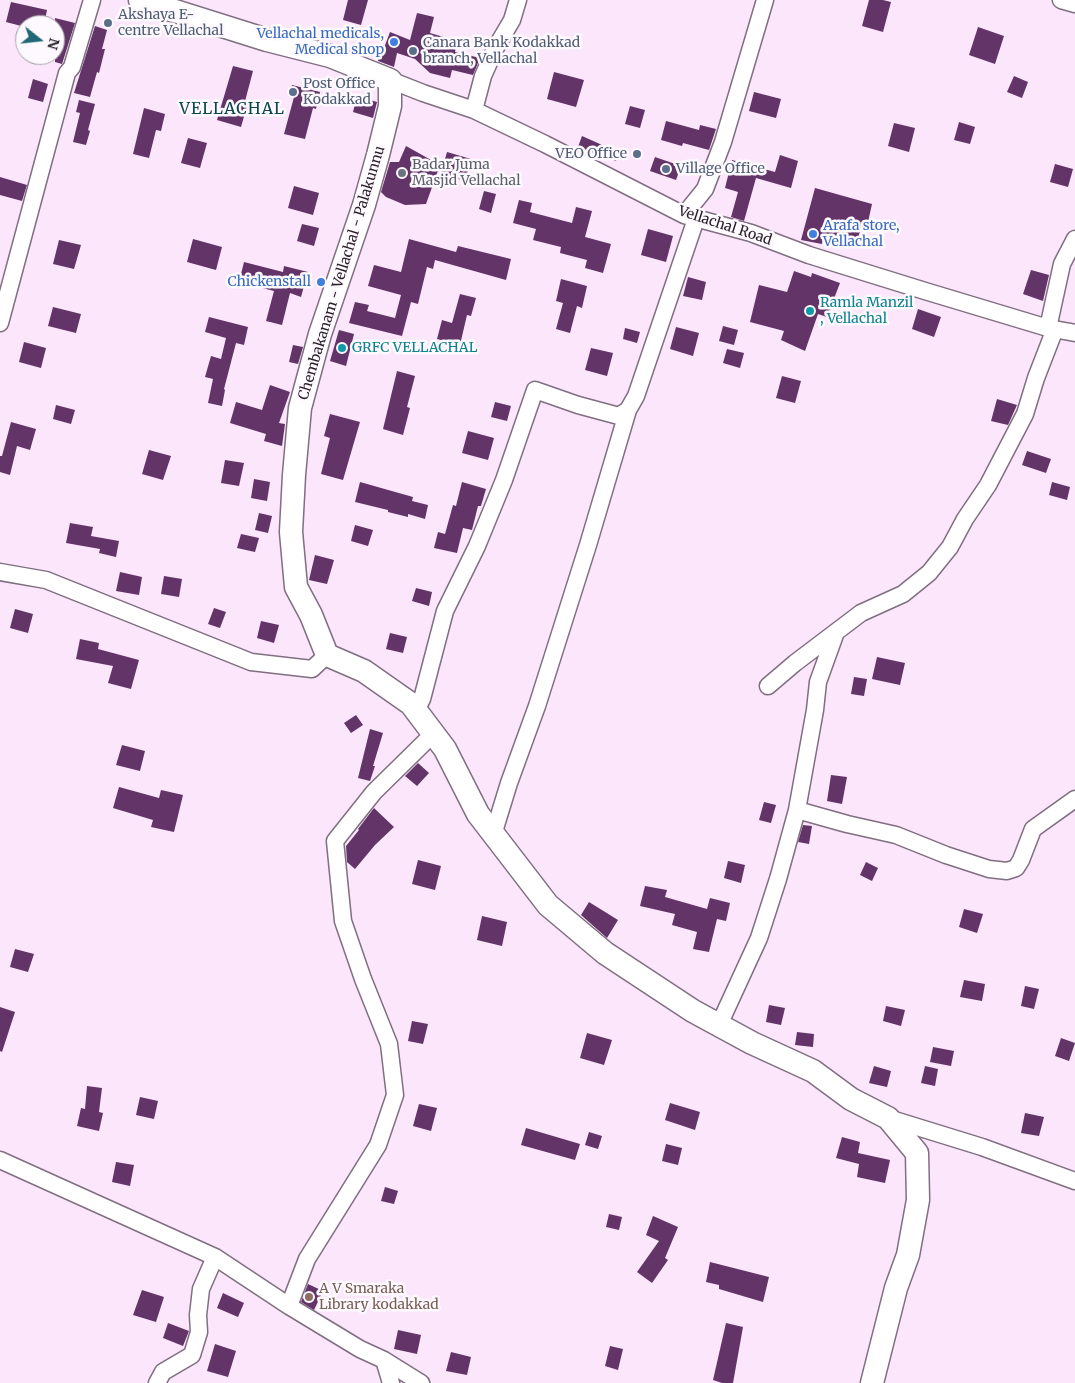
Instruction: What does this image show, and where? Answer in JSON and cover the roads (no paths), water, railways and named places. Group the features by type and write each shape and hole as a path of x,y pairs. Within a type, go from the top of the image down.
{"main road":[{"path":"151,2 267,40 330,56 390,80"},
{"name":"Chembakanam - Vellachal - Palakunnu","path":"327,655 296,587 291,532 300,408 320,334 364,205 378,155 390,106 390,80"},
{"path":"327,655 364,671 411,704 445,749 478,814 493,835 548,906 583,936 605,954 693,1011 752,1043 813,1071 851,1099 888,1118 917,1153 918,1200 908,1255 896,1288 872,1383"}],"street":[{"path":"0,323 68,72 72,67 92,0"},
{"path":"474,110 483,76 512,20 518,0"},
{"path":"493,835 509,783 537,706 628,410 636,396 690,217 706,189 723,142 765,0"},
{"path":"1061,0 1075,4"},
{"name":"Vellachal Road","path":"390,80 474,110 690,217 751,233 818,257 1052,329 1075,333"},
{"path":"768,686 861,613 903,594 929,573 950,547 965,519 988,485 1021,421 1052,329 1062,264 1075,239"},
{"path":"416,711 422,699 432,667 445,611 477,546 504,480 535,390 578,405 619,416 628,410"},
{"path":"0,572 46,580 252,662 312,669 327,655"},
{"path":"719,1025 759,938 778,879 796,810 815,710 818,682 836,632"},
{"path":"289,1306 307,1259 378,1145 395,1095 388,1044 343,921 334,841 374,792 433,734"},
{"path":"796,810 896,835 946,856 989,869 1007,870 1016,868 1021,860 1033,828 1075,799"},
{"path":"888,1118 982,1147 1075,1181"},
{"path":"0,1160 215,1257 289,1306 421,1383"},
{"path":"157,1383 163,1372 192,1354 199,1332 198,1315 201,1290 215,1257"},
{"path":"384,1360 391,1383"}],"place":[{"name":"Akshaya E- centre Vellachal","path":"108,23"},
{"name":"Vellachal medicals, Medical shop","path":"394,42"},
{"name":"Canara Bank Kodakkad branch, Vellachal","path":"413,51"},
{"name":"Post Office Kodakkad","path":"293,92"},
{"name":"VEO Office","path":"637,154"},
{"name":"Village Office","path":"666,169"},
{"name":"Badar Juma Masjid Vellachal","path":"402,173"},
{"name":"Arafa store, Vellachal","path":"813,234"},
{"name":"Chickenstall","path":"321,282"},
{"name":"Ramla Manzil , Vellachal","path":"810,311"},
{"name":"GRFC VELLACHAL","path":"342,348"},
{"name":"A V Smaraka Library kodakkad","path":"309,1297"}],"district":[{"name":"VELLACHAL","path":"232,109"}]}
